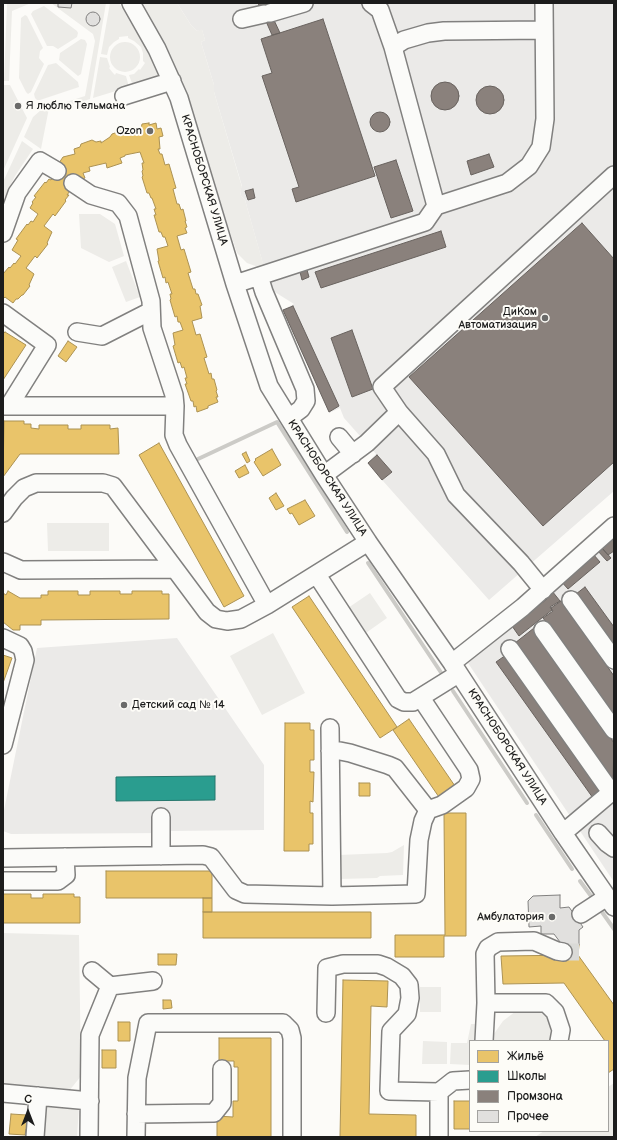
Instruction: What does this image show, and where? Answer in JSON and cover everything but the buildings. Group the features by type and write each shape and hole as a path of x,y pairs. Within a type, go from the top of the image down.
{"street":[{"name":"КРАСНОБОРСКАЯ УЛИЦА","path":"131,3 157,49 179,98 235,284 269,386 324,475 368,542 455,668 610,902"},
{"path":"242,19 267,14 304,3"},
{"path":"371,3 380,10 393,47 436,206"},
{"path":"235,284 328,255 425,222 436,206 507,183 529,166 541,146 545,119 544,3"},
{"path":"393,47 404,40 428,33 544,30"},
{"path":"124,96 172,81"},
{"path":"3,233 17,193 40,162 57,171"},
{"path":"543,590 521,564 456,495 436,454 399,412 382,387 614,175"},
{"path":"73,183 91,195 118,203 128,216 151,301 152,328 174,395 174,435 178,445 268,605"},
{"path":"259,276 264,292 305,389 306,401 301,409 289,418"},
{"path":"77,332 102,336 151,311"},
{"path":"3,313 47,345 6,406"},
{"path":"6,406 175,406"},
{"path":"324,475 367,443 399,412"},
{"path":"339,437 353,454"},
{"path":"3,513 14,498 24,488 36,483 103,483 113,486 176,569 206,612 216,619 227,620 241,619 268,605 368,542"},
{"path":"317,575 398,699 404,702 413,702 421,698 524,608 614,526"},
{"path":"3,562 21,570 176,569"},
{"path":"571,600 614,660"},
{"path":"543,630 614,730"},
{"path":"3,638 20,646 24,651 25,660 3,745"},
{"path":"510,649 613,791 563,833"},
{"path":"3,858 203,855 211,857 236,890 245,894 332,896 416,894 419,840 423,821 428,810 442,805 466,788 470,779 469,770 421,698"},
{"path":"330,728 332,896"},
{"path":"330,751 350,753 395,768 428,810"},
{"path":"161,817 161,856"},
{"path":"598,833 614,848"},
{"path":"3,881 58,882 66,874 65,857"},
{"path":"581,914 610,902"},
{"path":"484,1040 486,1003 485,954 488,948 498,942 534,941 563,952"},
{"path":"326,1013 327,968 343,964 378,964 387,967 402,976 409,985 410,998 407,1014 391,1031 389,1091 439,1092 453,1081 469,1080"},
{"path":"92,971 110,986 153,981"},
{"path":"89,1137 90,1035 110,986"},
{"path":"486,1003 546,1003 555,1012 561,1030 559,1040"},
{"path":"136,1137 137,1078 148,1023 283,1023 290,1030 292,1038 292,1137"},
{"path":"136,1114 214,1113 222,1103 222,1069"},
{"path":"439,1092 439,1137"},
{"path":"3,1093 90,1101"},
{"path":"35,1137 38,1096"}],"shaded area":[{"path":"7,3 31,3 12,11 9,81 4,81"},
{"path":"51,3 106,3 90,99 53,111 54,106 85,96 95,41 93,34"},
{"path":"110,3 119,3 151,57 160,75 159,77 133,86 129,75 134,74 139,69 140,70 145,63 143,61 141,47 128,38 128,36 119,37 119,39 109,47 107,55 101,54"},
{"path":"143,3 177,3 191,25 197,31 202,29 205,40 201,42 242,187 240,191 241,196 245,200 264,267 258,267 247,263 237,253 172,58"},
{"path":"177,3 614,3 614,491 489,600 367,463 376,454 344,418 340,408 329,413 282,310 294,304 270,289 245,200 241,196 240,191 242,186 201,42 205,40 202,30 197,31 191,25"},
{"path":"44,6 77,31 77,37 58,49 53,46 47,46 31,14 33,11"},
{"path":"25,15 27,16 43,48 40,51 39,58 44,64 31,92 28,94 19,78 21,18"},
{"path":"81,39 85,40 87,44 81,74 78,76 59,60 60,53"},
{"path":"125,42 136,46 140,57 136,68 125,72 114,68 110,57 114,46"},
{"path":"100,57 107,58 109,68 115,75 116,73 126,76 129,87 93,98"},
{"path":"56,63 78,82 79,87 37,100 34,94 48,65"},
{"path":"4,85 10,85 27,118 3,171"},
{"path":"49,108 41,149 24,137 33,117 41,110"},
{"path":"22,141 33,149 15,176 3,200 3,182"},
{"path":"79,214 100,214 115,224 124,256 109,262 81,248"},
{"path":"126,261 140,297 126,302 112,267"},
{"path":"47,523 109,523 109,551 48,551"},
{"path":"614,531 614,882 468,663"},
{"path":"370,593 387,618 363,635 345,610"},
{"path":"273,633 305,693 262,715 230,656"},
{"name":"Детский сад № 14","path":"177,638 264,765 264,830 170,831 164,833 11,834 3,831 3,815 37,648"},
{"path":"404,845 403,875 380,876 377,878 339,879 339,855 387,853 392,852"},
{"path":"3,933 79,935 81,1076 69,1091 3,1086"},
{"path":"420,987 441,987 441,1012 420,1012"},
{"path":"520,1008 544,1009 550,1019 550,1040 490,1040 503,1021"},
{"path":"471,1024 477,1024 477,1040 469,1040 469,1065 450,1064 451,1043 467,1043"},
{"path":"423,1041 447,1042 447,1064 422,1064"},
{"path":"614,1083 614,1137 535,1137 542,1132 609,1132 609,1086"},
{"path":"48,1105 79,1107 77,1137 42,1137 45,1107"}],"waterway":[{"path":"198,459 277,422 347,532"},
{"path":"368,563 442,674"},
{"path":"453,691 527,803"},
{"path":"536,815 572,869"},
{"path":"580,881 591,896"},
{"path":"602,912 614,929"}],"tunnel":[{"path":"563,952 579,952"}],"place":[{"name":"Я люблю Тельмана","path":"18,106"},
{"name":"Ozon","path":"150,131"},
{"name":"ДиКом Автоматизация","path":"545,318"},
{"name":"Детский сад № 14","path":"124,705"},
{"name":"Амбулатория","path":"552,917"}]}
